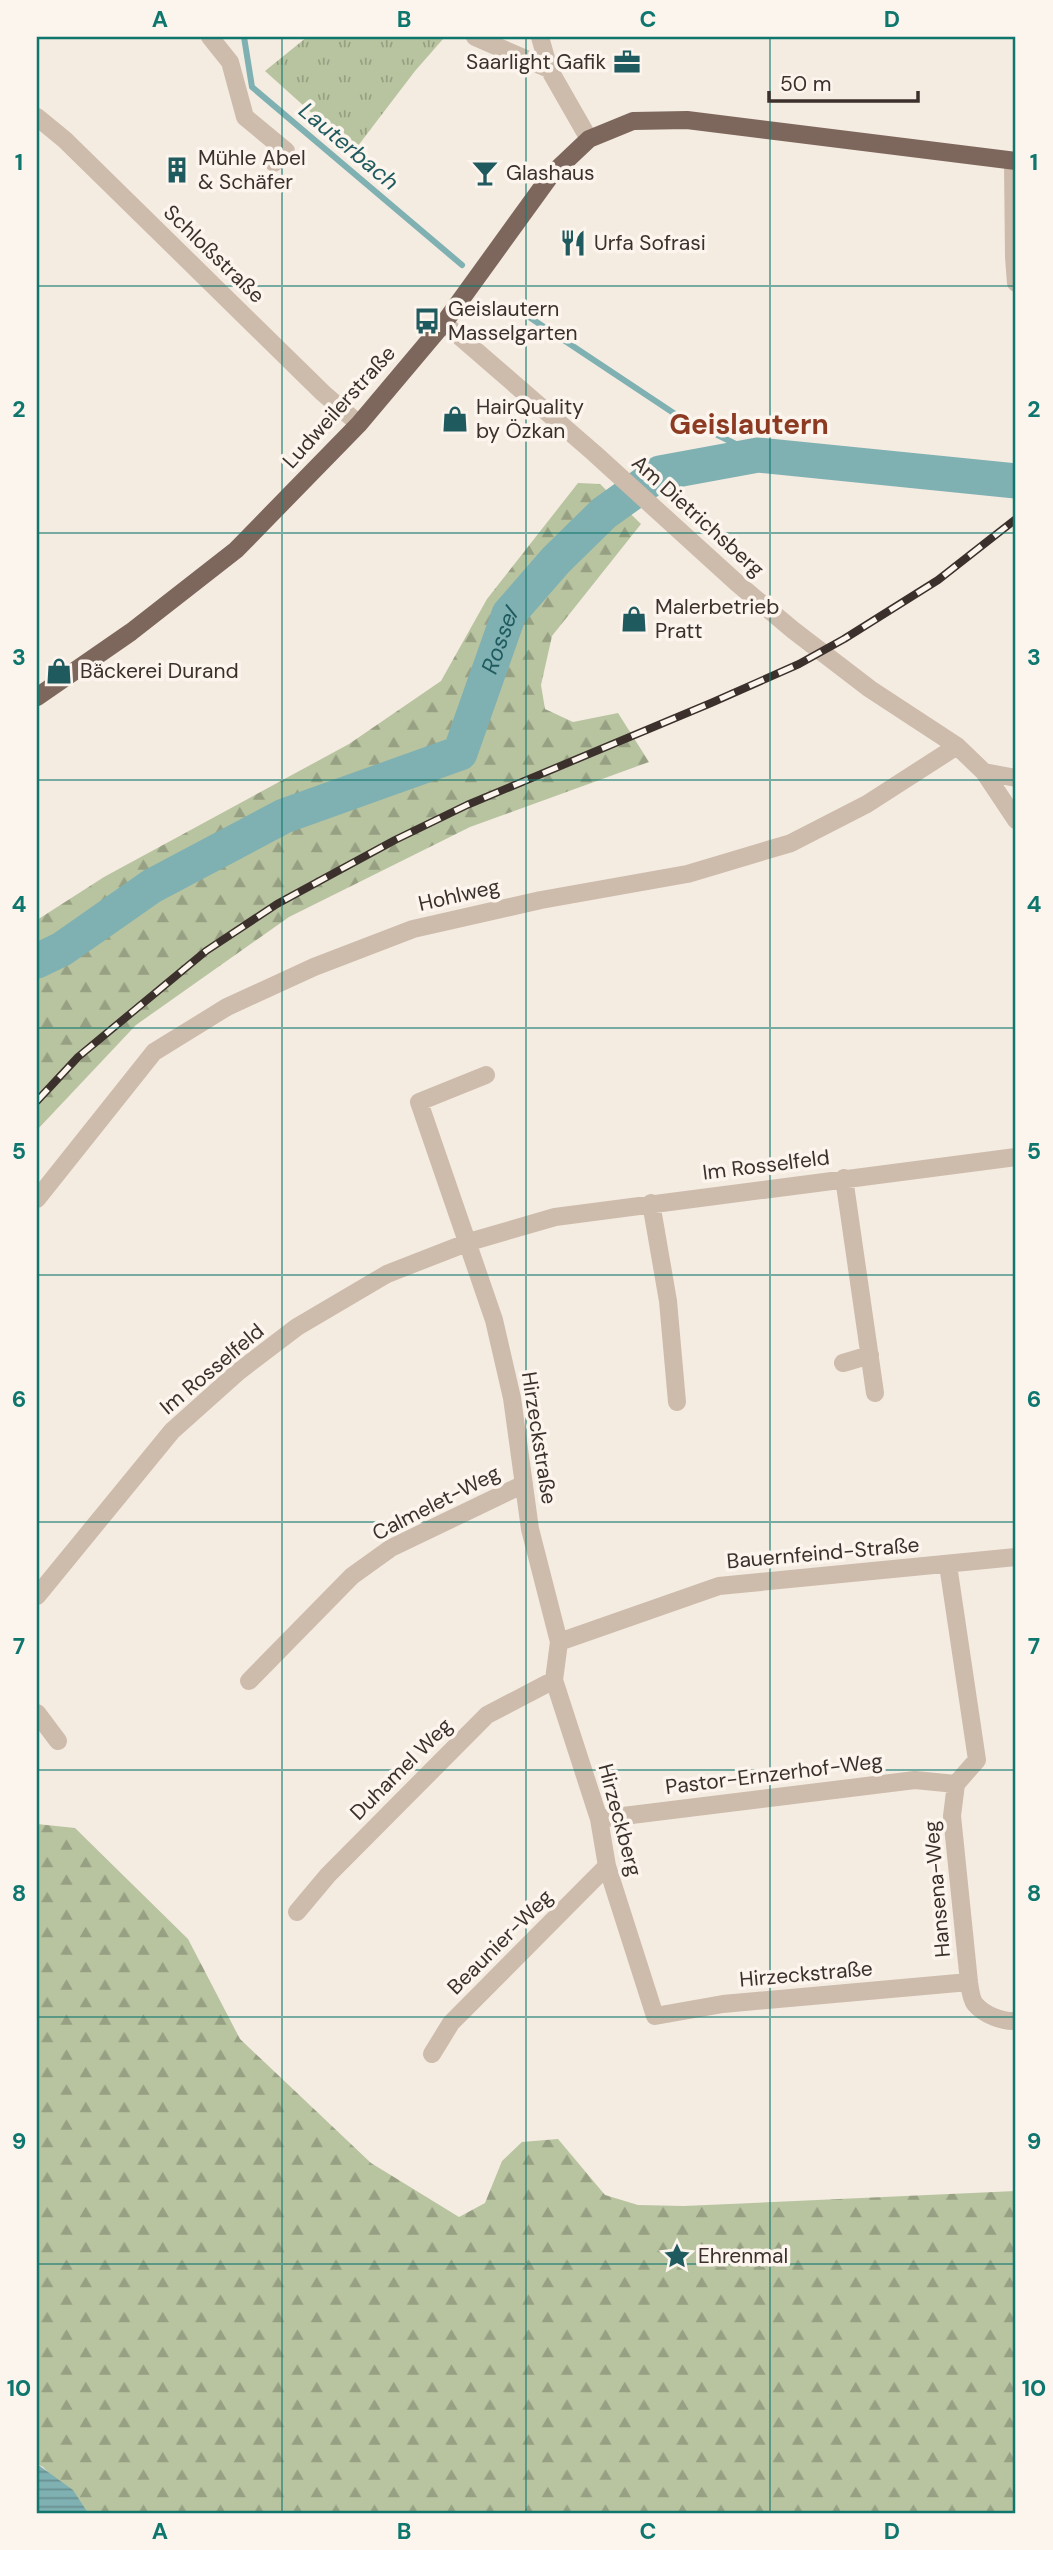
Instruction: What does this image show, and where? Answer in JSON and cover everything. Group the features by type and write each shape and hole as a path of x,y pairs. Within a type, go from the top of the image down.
{"main road":[{"name":"Ludweilerstraße","path":"37,697 131,632 236,550 359,424 444,323 551,175 589,139 633,121 687,120 1014,162"}],"street":[{"path":"210,37 230,62 245,117 286,151 274,163"},
{"path":"475,37 549,69"},
{"path":"540,37 549,69 589,139"},
{"name":"Schloßstraße","path":"37,117 65,140 323,393 359,424"},
{"path":"1014,162 1016,283"},
{"name":"Am Dietrichsberg","path":"444,323 793,630 870,689 957,746 984,772 1016,820"},
{"name":"Hohlweg","path":"37,1199 154,1052 227,1007 314,967 413,929 541,900 687,874 792,843 867,804 957,746"},
{"path":"984,772 1016,778"},
{"path":"469,1242 419,1102 486,1075"},
{"name":"Im Rosselfeld","path":"37,1596 172,1432 238,1372 297,1327 387,1273 469,1242 555,1217 1016,1157"},
{"name":"Im Rosselfeld","path":"845,1178 875,1393"},
{"path":"651,1203 668,1301 677,1402"},
{"name":"Hirzeckstraße","path":"469,1242 494,1320 512,1398 530,1529 559,1642"},
{"path":"843,1363 870,1355"},
{"name":"Calmelet-Weg","path":"249,1681 352,1576 391,1548 524,1484"},
{"name":"Bauernfeind-Straße","path":"559,1642 719,1586 1016,1557"},
{"path":"948,1564 978,1760 956,1784"},
{"name":"Hirzeckberg","path":"559,1642 554,1680 599,1819 607,1866 653,2009"},
{"name":"Duhamel Weg","path":"297,1912 328,1875 487,1715 554,1680"},
{"path":"37,1713 58,1741"},
{"name":"Pastor-Ernzerhof-Weg","path":"599,1819 915,1780 956,1784"},
{"name":"Hansena-Weg","path":"956,1784 952,1816 969,1982 974,2003 990,2015 1009,2022 1016,2021"},
{"name":"Beaunier-Weg","path":"432,2054 452,2023 607,1866"},
{"name":"Hirzeckstraße","path":"653,2009 655,2016 723,2004 969,1982"}],"green space":[{"path":"307,37 443,39 354,151 265,71"},
{"path":"578,483 600,484 641,524 552,636 541,685 545,709 573,722 618,713 649,762 470,827 289,917 136,1025 37,1130 37,920 104,877 349,744 441,681 487,599"},
{"path":"37,1824 75,1828 188,1939 240,2039 371,2163 459,2217 485,2203 502,2161 522,2142 558,2139 605,2195 638,2205 684,2206 1016,2191 1016,2513 88,2513 37,2464"}],"water":[{"path":"37,2464 73,2490 88,2513 37,2513"}],"waterway":[{"name":"Lauterbach","path":"244,37 252,87 462,265"},
{"name":"Lauterbach","path":"523,313 675,414 758,455"},
{"name":"Rossel","path":"37,961 62,949 152,886 284,816 460,753 509,614 556,560 604,513 660,473 758,455 1016,481"}],"railway":[{"path":"37,1101 78,1057 206,951 277,904 395,840 467,805 799,664 938,580 1016,519"}],"place":[{"name":"Saarlight Gafik","path":"627,62"},
{"name":"Mühle Abel & Schäfer","path":"177,170"},
{"name":"Glashaus","path":"485,173"},
{"name":"Urfa Sofrasi","path":"573,243"},
{"name":"Geislautern Masselgarten","path":"427,321"},
{"name":"HairQuality by Özkan","path":"455,419"},
{"name":"Malerbetrieb Pratt","path":"634,619"},
{"name":"Bäckerei Durand","path":"59,671"},
{"name":"Ehrenmal","path":"677,2256"}],"district":[{"name":"Geislautern","path":"749,424"}]}
